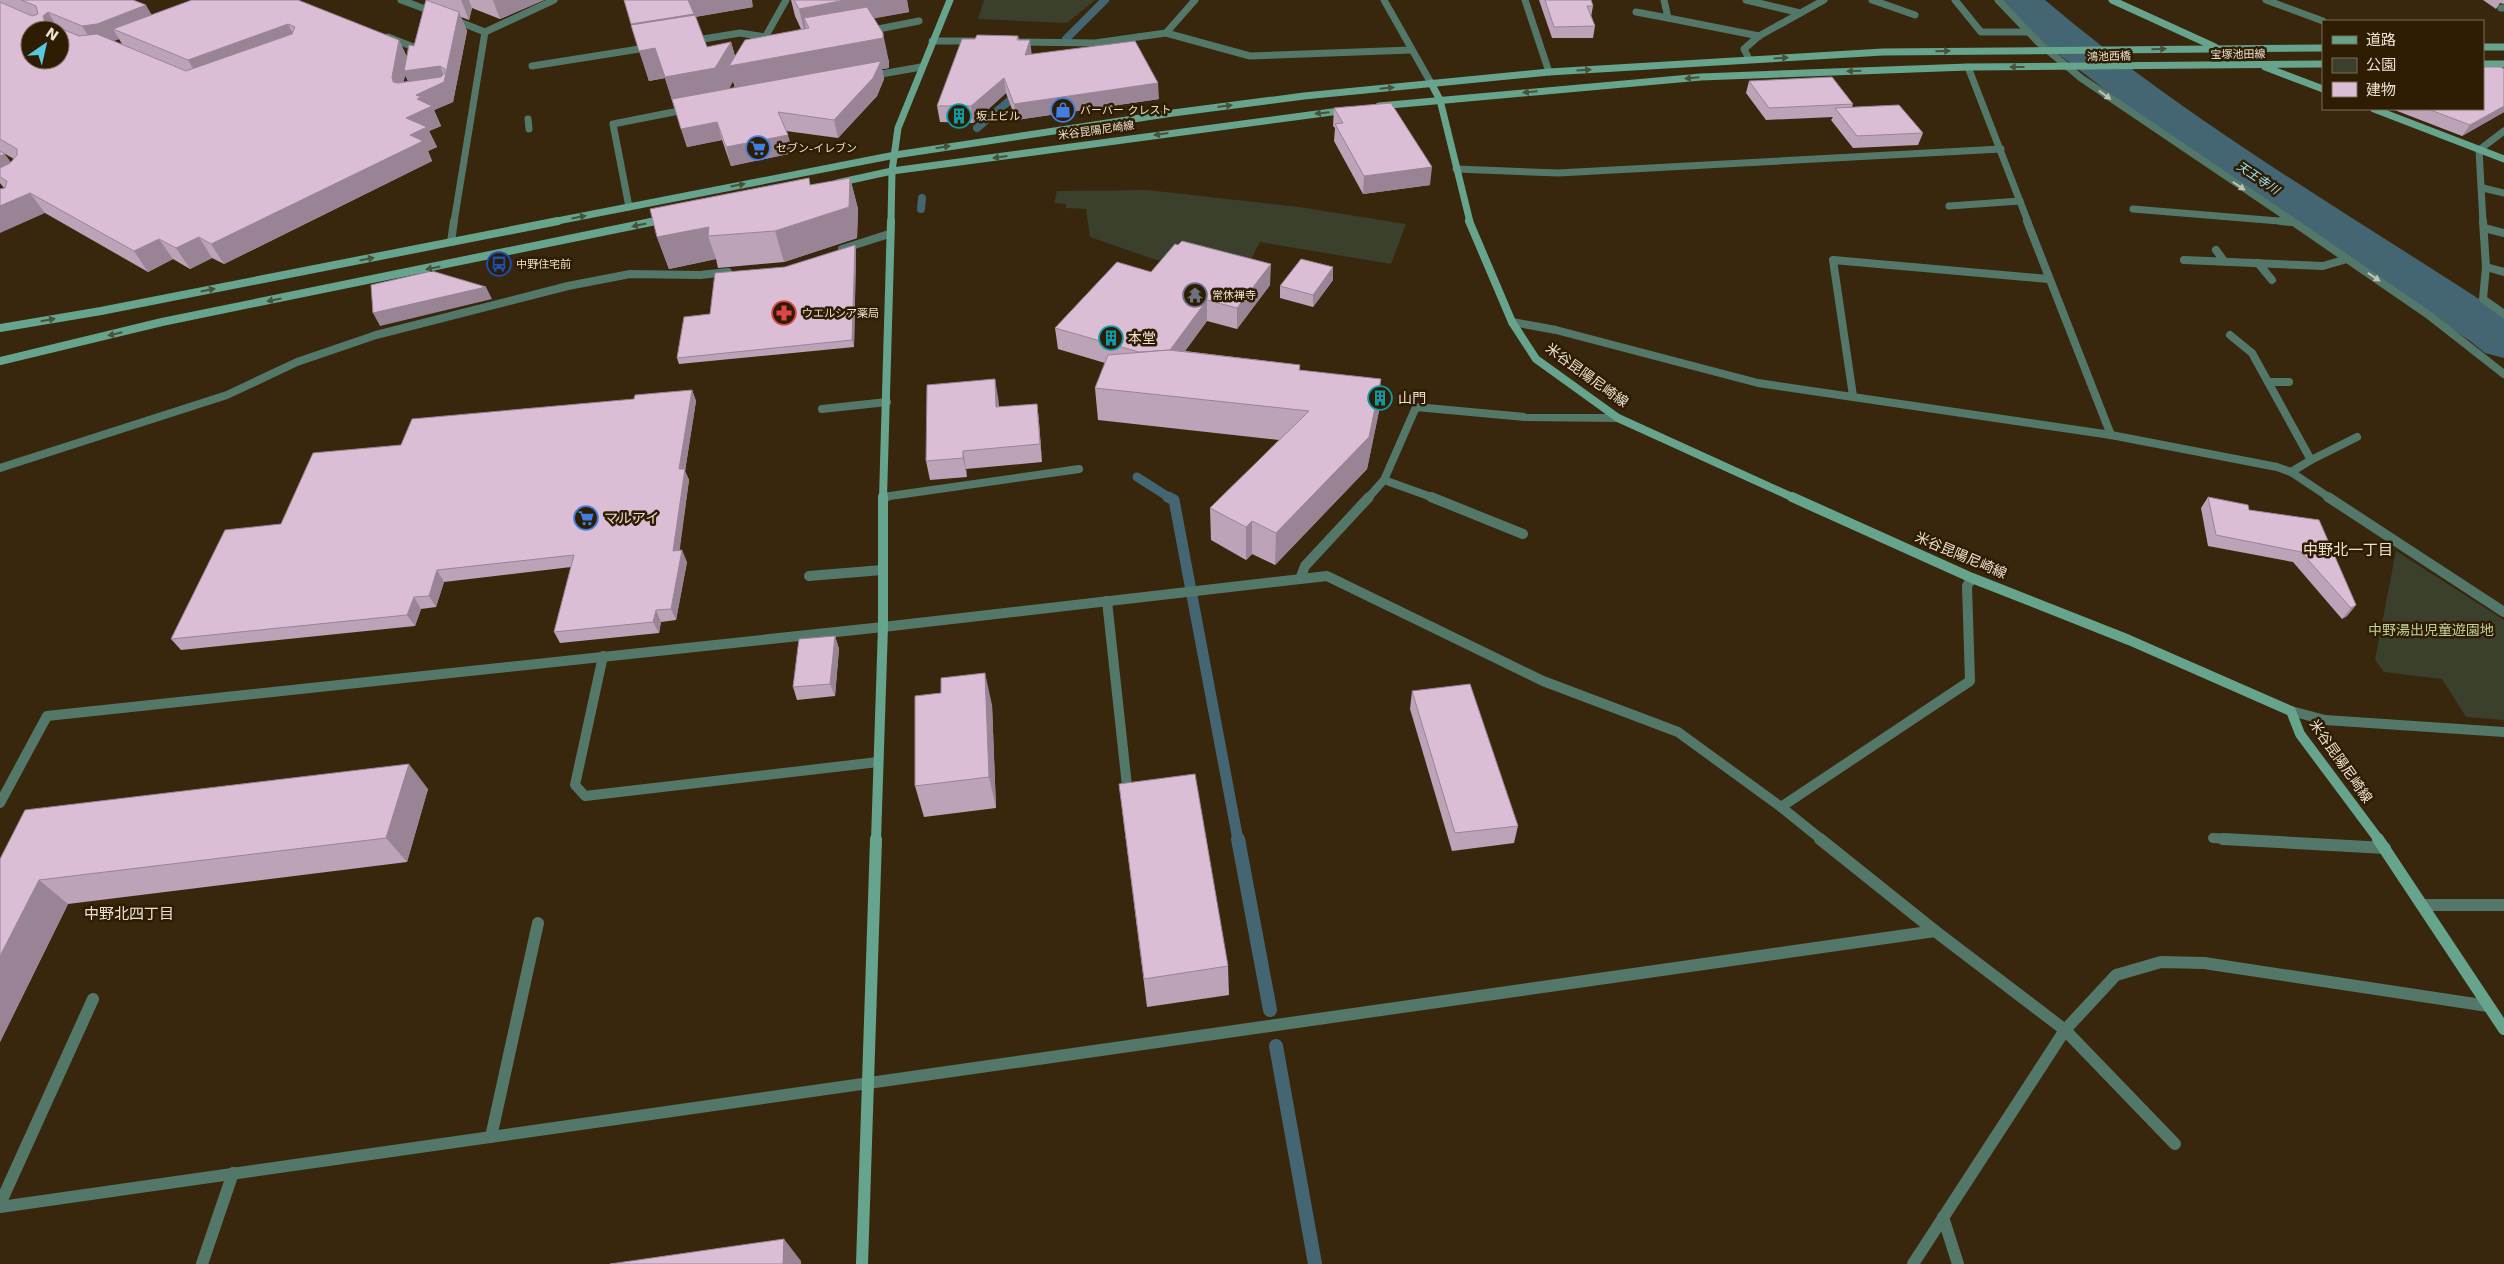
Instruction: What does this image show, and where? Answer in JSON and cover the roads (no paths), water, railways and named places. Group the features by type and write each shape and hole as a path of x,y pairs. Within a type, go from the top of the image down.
{"street":[{"path":"401,0 485,32 554,0"},
{"path":"767,48 759,49 786,0"},
{"path":"862,1264 866,1084 883,626 883,497 892,171 898,128 921,67 950,0"},
{"path":"1166,33 1195,0"},
{"path":"1384,0 1431,83 1549,72 1882,52 2322,48"},
{"path":"1525,0 1549,72"},
{"path":"1664,0 1668,18"},
{"path":"1746,0 1800,13"},
{"path":"1749,59 1744,49 1759,36 1824,0"},
{"path":"1872,0 1914,15"},
{"path":"1955,0 1981,32 2027,32"},
{"path":"1998,0 2027,32 2065,66 2142,121 2348,259 2472,347 2504,374"},
{"path":"2112,0 2218,48"},
{"path":"2266,0 2322,21"},
{"path":"1636,12 1759,36"},
{"path":"861,32 919,21"},
{"path":"451,242 485,32"},
{"path":"683,42 740,33 766,37"},
{"path":"1009,42 1096,43 1166,33 1250,56 1412,50"},
{"path":"380,34 416,48 413,64"},
{"path":"932,41 980,42"},
{"path":"532,66 664,45"},
{"path":"2484,47 2504,47"},
{"path":"2259,64 2322,89"},
{"name":"宝塚池田線","path":"2153,65 2322,64"},
{"path":"2484,64 2504,64"},
{"name":"鴻池西橋","path":"1440,100 1701,78 1968,67 2153,65"},
{"path":"860,78 921,67"},
{"path":"1968,67 2001,149 2048,279 2111,435"},
{"name":"米谷昆陽尼崎線","path":"0,328 101,311 895,155 1173,113 1304,96 1431,83 1440,100 1470,224 1512,322 1536,359 1618,418 1972,578 2129,640 2291,711 2300,734 2385,848 2504,1029"},
{"path":"1373,107 1440,100"},
{"path":"629,207 613,124 700,107"},
{"name":"米谷昆陽尼崎線","path":"828,185 892,171 1354,109"},
{"path":"2377,110 2504,159"},
{"path":"528,119 529,129"},
{"path":"2479,150 2504,131"},
{"path":"1456,169 1558,173 2001,149"},
{"path":"2479,150 2483,188 2486,267 2483,299 2504,314"},
{"path":"2483,188 2504,193"},
{"path":"1948,206 2020,201"},
{"path":"2133,209 2156,214 2292,222"},
{"path":"0,361 162,322 674,218"},
{"path":"2484,228 2504,233"},
{"path":"831,252 889,234"},
{"path":"2216,250 2224,261"},
{"path":"2184,260 2323,266 2348,259"},
{"path":"1853,396 1833,260 2048,279"},
{"path":"2258,263 2272,280"},
{"path":"2486,267 2504,272"},
{"path":"0,468 227,395 297,362 376,335 568,286 630,274 700,275 738,272"},
{"path":"1512,322 1556,330 1758,383 2111,435 2277,467 2291,472 2504,612"},
{"path":"2230,336 2252,352 2311,460"},
{"path":"2268,382 2289,382"},
{"path":"822,409 887,402"},
{"path":"1300,579 1305,566 1384,480 1416,407 1525,417 1618,418"},
{"path":"2291,472 2357,437"},
{"path":"883,497 1078,468"},
{"path":"1384,480 1463,508 1523,534"},
{"path":"808,576 882,570"},
{"path":"0,803 47,716 1107,602 1202,589 1327,576 1543,681 1678,732 1781,807 1935,931 2065,1030 2175,1144"},
{"path":"1781,807 1970,681 1968,586 1972,578"},
{"path":"1107,602 1127,786"},
{"path":"603,656 574,785 585,796 878,762"},
{"path":"2291,711 2325,720 2504,732"},
{"path":"2213,838 2385,848"},
{"path":"2422,904 2504,905"},
{"path":"491,1138 538,923"},
{"path":"0,1205 491,1138 1935,931"},
{"path":"1913,1264 2065,1030 2116,975 2161,962 2204,963 2488,1006"},
{"path":"0,1205 93,999"},
{"path":"202,1264 233,1173"},
{"path":"1943,1217 1958,1264"}],"waterway":[{"path":"1066,39 1105,0"},
{"name":"天王寺川","path":"2021,0 2060,34 2169,118 2489,329 2504,341"},
{"path":"977,128 1021,91"},
{"path":"921,209 922,198"},
{"path":"1137,477 1170,498"},
{"path":"1170,498 1174,500 1238,840"},
{"path":"1238,839 1270,1010"},
{"path":"1276,1046 1315,1264"}],"place":[{"name":"バーバー クレスト","path":"1063,110"},
{"name":"坂上ビル","path":"959,116"},
{"name":"セブン-イレブン","path":"758,148"},
{"name":"中野住宅前","path":"499,264"},
{"name":"常休禅寺","path":"1195,295"},
{"name":"ウエルシア薬局","path":"784,313"},
{"name":"本堂","path":"1111,338"},
{"name":"山門","path":"1380,398"},
{"name":"マルアイ","path":"586,518"}],"district":[{"name":"中野北一丁目","path":"2348,550"},
{"name":"中野北四丁目","path":"129,914"}],"park label":[{"name":"中野湯出児童遊園地","path":"2431,630"}]}
